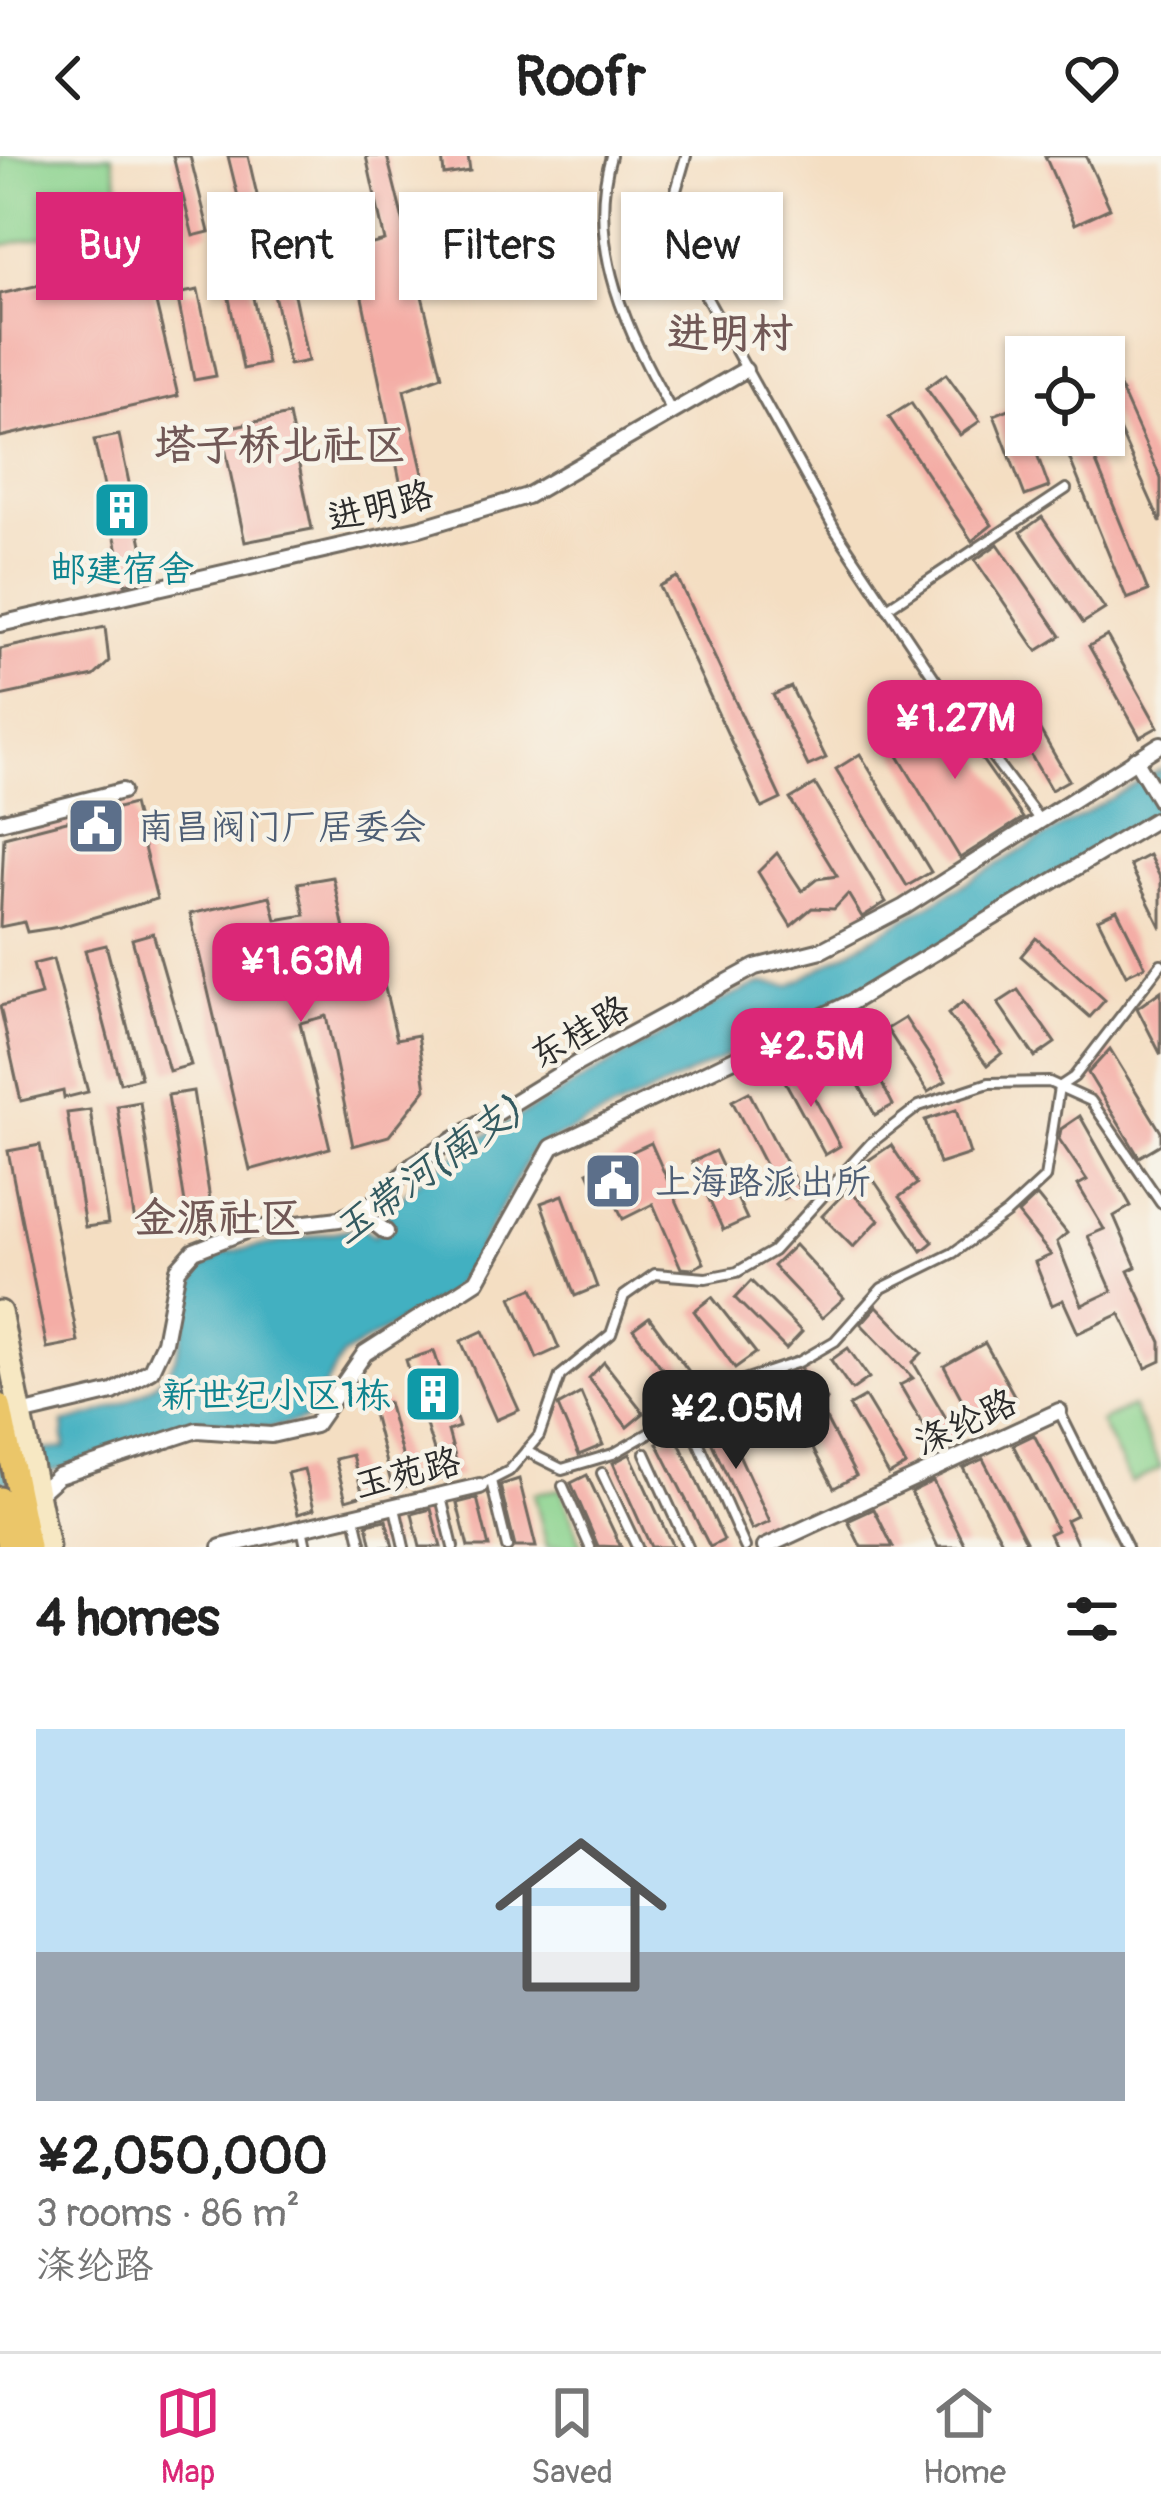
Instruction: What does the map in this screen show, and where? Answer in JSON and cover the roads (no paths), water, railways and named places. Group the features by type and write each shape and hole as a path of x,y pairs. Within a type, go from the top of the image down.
{"main road":[{"path":"0,1312 12,1418 30,1502 48,1547"},
{"path":"0,1498 7,1537"},
{"path":"28,1547 30,1502"}],"street":[{"name":"进明路","path":"0,624 420,528 527,496 745,370"},
{"name":"东桂路","path":"12,1418 113,1393 151,1370 164,1342 178,1269 194,1251 248,1230 339,1219 358,1211 385,1195 414,1165 578,1064 755,967 822,950 904,907 1038,818 1138,764 1161,744"},
{"path":"1138,764 1161,802"},
{"path":"0,822 122,791"},
{"path":"30,1502 58,1476 197,1430 271,1435 315,1425 365,1353 455,1287 476,1281 553,1147 852,1002 1155,820 1161,821"},
{"path":"358,1211 386,1232"},
{"name":"涤纶路","path":"765,1547 1059,1411"},
{"name":"玉苑路","path":"221,1547 254,1543 485,1483"}],"lane":[{"path":"611,156 599,197 610,276 642,358 672,412"},
{"path":"686,156 671,208 683,256 836,531 1038,818"},
{"path":"887,608 1066,489"},
{"path":"1059,1087 1074,1077 1161,964"},
{"name":"玉苑路","path":"485,1483 509,1471 539,1436 560,1376 607,1340 624,1296 643,1280 665,1271 706,1277 736,1272 773,1251 871,1143 919,1106 989,1082 1059,1087"},
{"path":"1059,1087 1091,1101 1161,1203"},
{"path":"526,1451 545,1465 583,1466 738,1382 799,1362 835,1341 882,1288 953,1253 1040,1186 1058,1120 1059,1087"},
{"path":"1059,1411 1126,1547"},
{"path":"692,1430 745,1547"},
{"path":"645,1453 688,1547"},
{"path":"602,1473 637,1547"},
{"path":"485,1483 506,1547"},
{"path":"563,1486 590,1547"},
{"path":"441,1495 453,1547"},
{"path":"395,1506 404,1547"},
{"path":"355,1515 362,1547"},
{"path":"302,1528 306,1547"}],"water":[{"path":"1161,769 1161,809 886,980 533,1149 472,1262 449,1293 343,1355 304,1420 268,1429 196,1420 63,1468 0,1483 0,1455 65,1448 63,1423 111,1408 157,1382 176,1356 199,1271 225,1253 361,1227 375,1236 394,1204 474,1142 719,1002 762,983 790,986"}],"place":[{"name":"邮建宿舍","path":"122,510"},
{"name":"南昌阀门厂居委会","path":"96,826"},
{"name":"上海路派出所","path":"613,1181"},
{"name":"新世纪小区1栋","path":"433,1394"}],"district":[{"name":"进明村","path":"730,332"},
{"name":"塔子桥北社区","path":"280,444"},
{"name":"金源社区","path":"218,1217"}],"water label":[{"name":"玉带河(南支)","path":"426,1169"}]}
